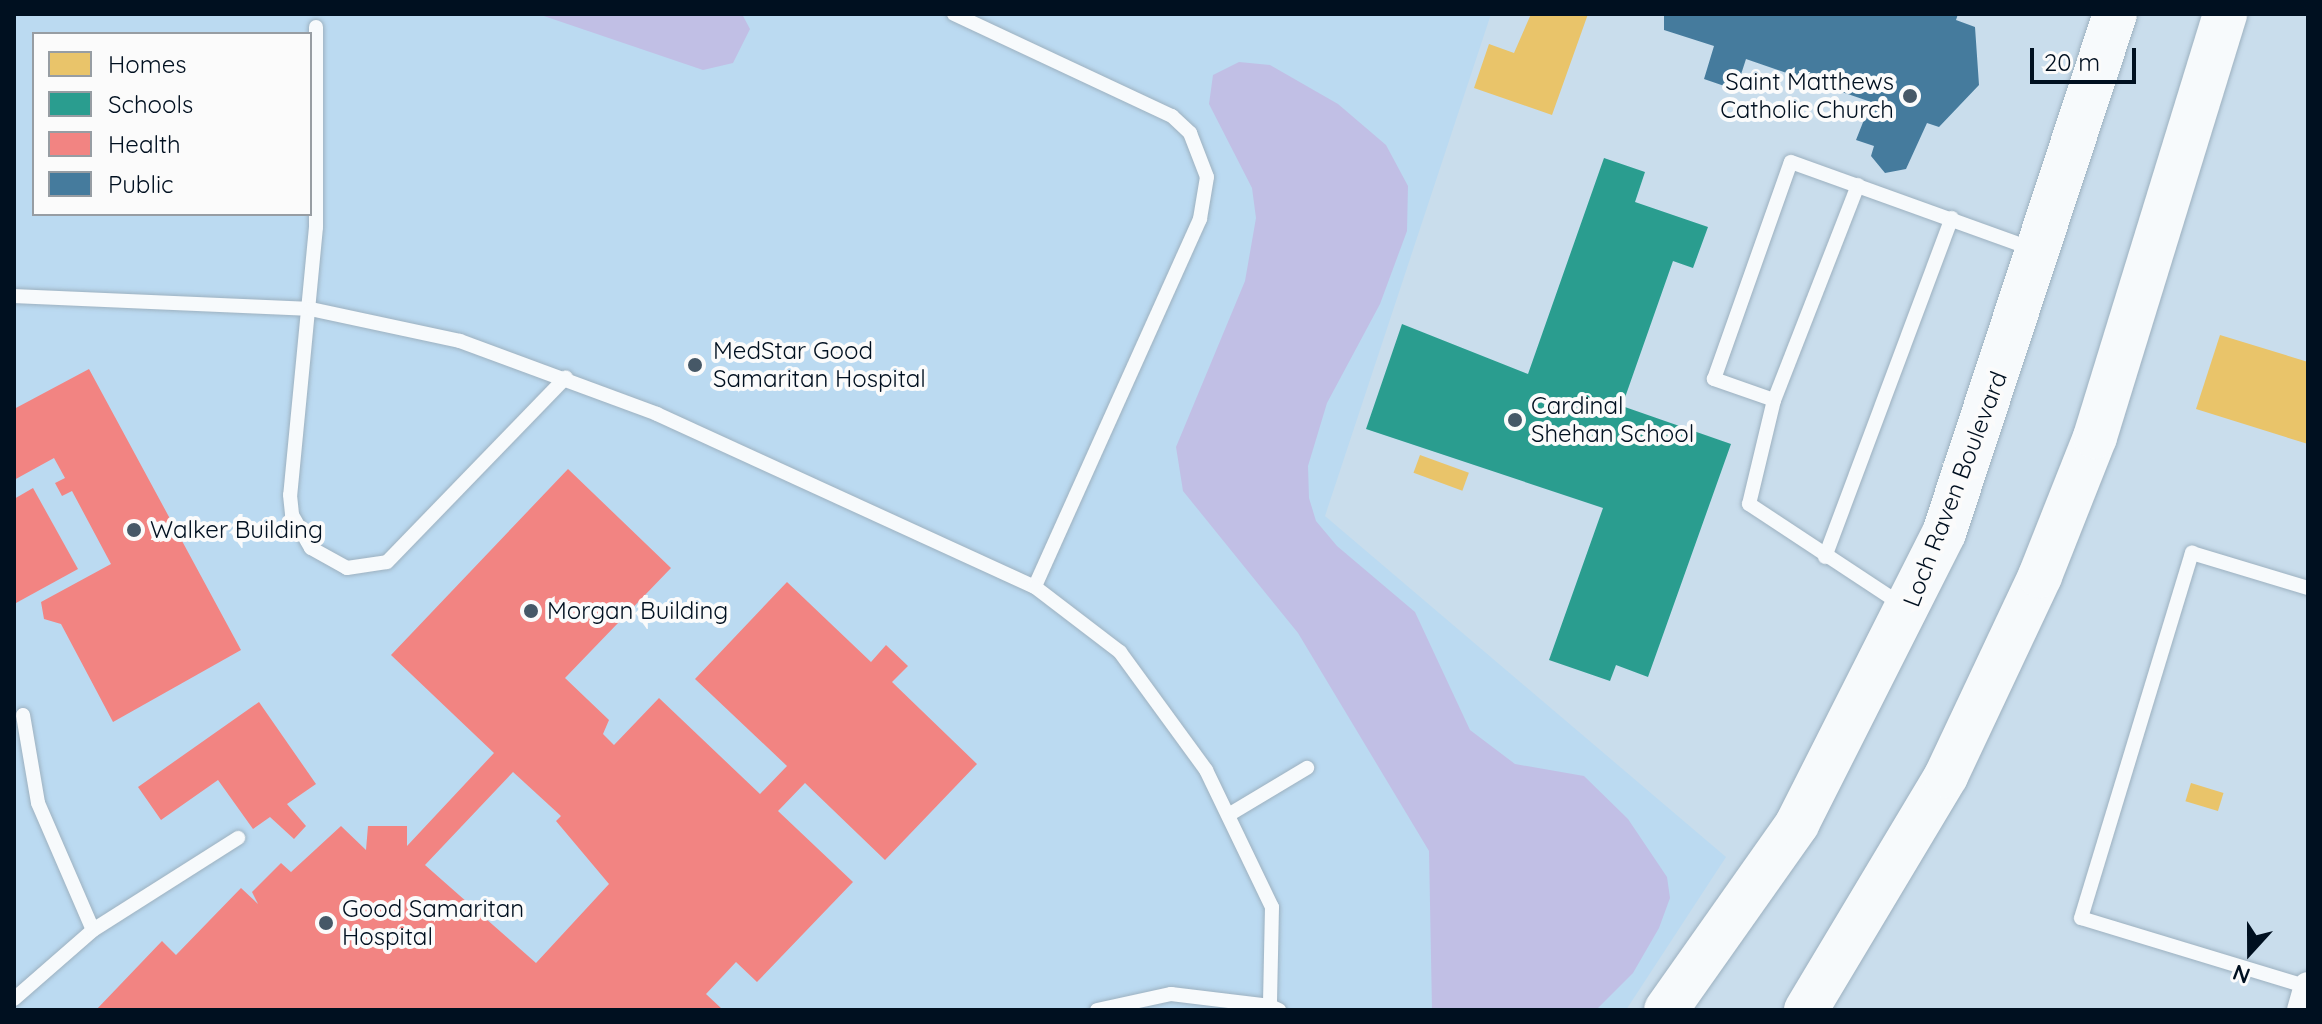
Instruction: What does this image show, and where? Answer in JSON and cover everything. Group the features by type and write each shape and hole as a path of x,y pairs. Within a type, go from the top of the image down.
{"main road":[{"name":"Loch Raven Boulevard","path":"1666,1010 1797,824 1909,610 1963,479 2040,252 2115,14"},
{"path":"1806,1010 1946,776 2040,576 2095,437 2225,14"}],"street":[{"path":"2301,1010 2308,987"}],"lane":[{"path":"954,14 1172,116 1190,133 1207,177 1200,219 1035,587"},
{"path":"316,27 311,309 292,515 311,548 347,568 387,562 406,547 566,377"},
{"path":"1774,400 1714,379 1791,162 2040,252"},
{"path":"1858,185 1774,400 1749,504 1909,610"},
{"path":"1825,557 1952,218"},
{"path":"14,296 311,309 460,341 566,377 1035,587 1120,652 1175,721 1230,814 1272,907 1275,1008 1171,994 1097,1010"},
{"path":"2308,588 2192,553 2081,918 2308,987"},
{"path":"23,715 38,803 93,930"},
{"path":"1230,814 1307,768"},
{"path":"14,999 93,930 238,838"}],"shaded area":[{"name":"MedStar Good Samaritan Hospital","path":"14,14 1491,14 1325,516 1726,857 1626,1010 14,1010"},
{"path":"538,14 742,14 750,29 733,63 703,70"},
{"path":"1239,62 1270,65 1338,104 1386,145 1408,186 1407,231 1380,304 1327,403 1308,466 1309,498 1316,521 1337,546 1415,612 1470,730 1515,764 1584,776 1628,819 1667,877 1670,898 1659,928 1633,973 1596,1010 1432,1010 1429,851 1298,633 1183,491 1176,447 1245,281 1256,218 1252,188 1209,104 1213,75"}],"building: Homes":[{"path":"1531,14 1588,14 1552,115 1474,88 1489,44 1514,53"},
{"path":"2220,335 2308,362 2308,444 2196,409"},
{"path":"1420,455 1469,473 1462,491 1414,473"},
{"path":"2191,783 2224,793 2218,811 2185,801"}],"building: Schools":[{"name":"Cardinal Shehan School","path":"1604,158 1645,172 1635,202 1708,227 1693,268 1673,261 1622,406 1731,444 1648,677 1616,665 1610,681 1549,660 1603,508 1366,429 1402,324 1528,374"}],"building: Health":[{"name":"Walker Building","path":"89,369 241,650 113,722 61,624 44,619 41,602 111,564 72,491 62,496 55,483 65,478 54,458 14,480 14,409"},
{"path":"568,469 671,568 565,678 609,720 603,734 614,745 659,698 760,794 787,766 695,679 787,582 871,662 886,645 908,666 892,682 977,764 885,860 805,783 778,811 853,882 757,982 736,962 706,994 723,1010 96,1010 162,941 176,955 241,888 258,904 252,892 281,863 291,872 341,826 366,850 368,826 407,826 407,846 494,753 391,655","holes":["513,772 561,816 556,821 609,884 536,963 425,865"]},
{"path":"33,488 78,569 16,603 14,499"},
{"path":"259,702 316,784 287,804 306,826 294,839 270,817 253,829 218,780 161,820 138,787"}],"building: Public":[{"name":"Saint Matthews Catholic Church","path":"1664,14 1958,14 1956,20 1975,27 1979,85 1939,127 1927,123 1906,169 1885,173 1871,156 1874,146 1856,140 1871,102 1746,59 1736,90 1704,79 1714,46 1664,30"}],"place":[{"name":"Saint Matthews Catholic Church","path":"1910,96"},
{"name":"MedStar Good Samaritan Hospital","path":"695,365"},
{"name":"Cardinal Shehan School","path":"1515,420"},
{"name":"Walker Building","path":"134,530"},
{"name":"Morgan Building","path":"531,611"},
{"name":"Good Samaritan Hospital","path":"326,923"}]}
